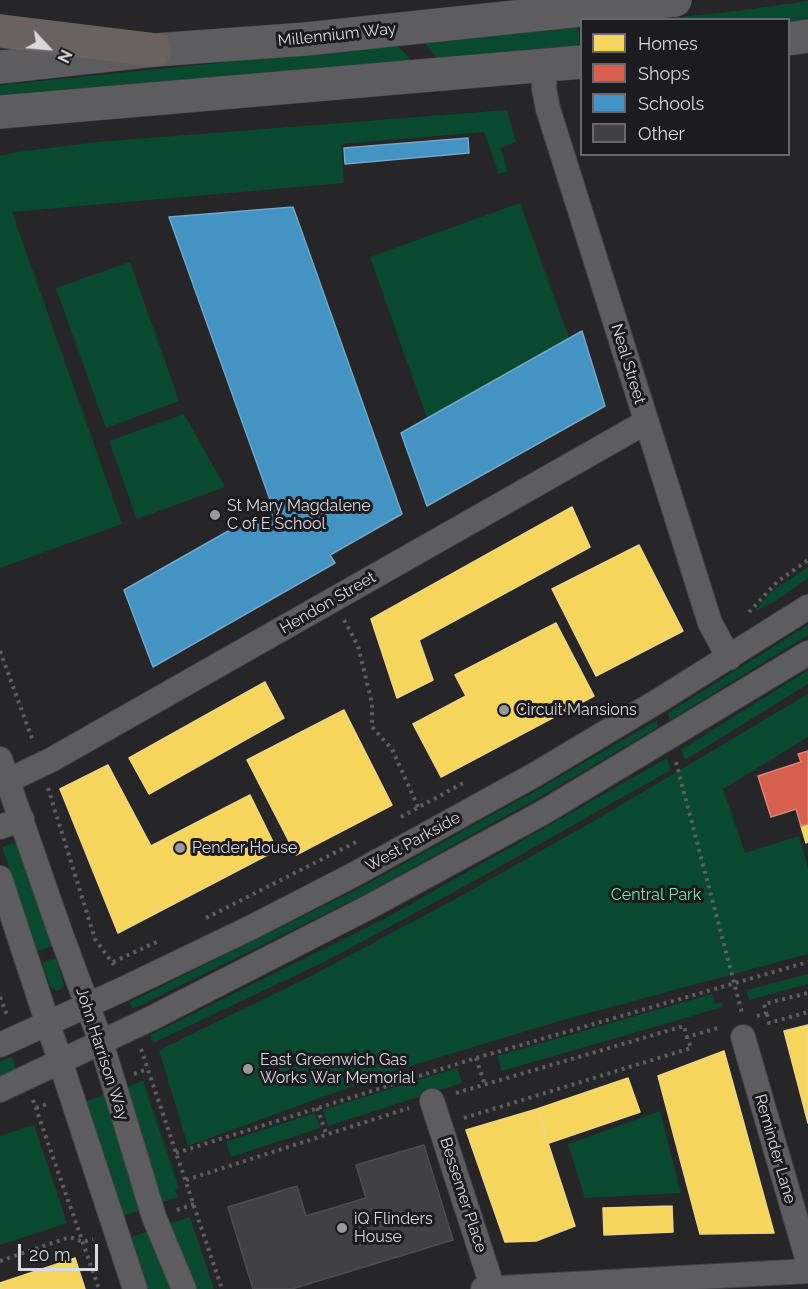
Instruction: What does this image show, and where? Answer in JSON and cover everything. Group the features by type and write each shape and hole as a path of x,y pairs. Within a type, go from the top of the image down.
{"highway":[{"path":"0,31 155,50"}],"street":[{"name":"Millennium Way","path":"0,67 155,50 306,39 598,4 675,0"},
{"path":"790,39 808,36"},
{"path":"0,112 580,62"},
{"name":"Neal Street","path":"545,65 544,89 548,109 710,623 729,658"},
{"name":"Hendon Street","path":"4,770 51,760 646,422"},
{"name":"West Parkside","path":"4,1034 48,1025 249,928 353,874 537,774 729,658 808,607"},
{"path":"0,1090 297,945 534,818 808,653"},
{"name":"John Harrison Way","path":"4,770 11,823 88,1005 154,1217 184,1289"},
{"path":"0,878 135,1289"},
{"name":"Reminder Lane","path":"742,1025 808,1261"},
{"name":"Bessemer Place","path":"432,1101 490,1288"},
{"path":"490,1288 808,1271"}],"path":[{"path":"745,618 777,582 808,560"},
{"path":"333,600 358,645 372,703 372,727 393,749 418,807 399,818"},
{"path":"0,651 34,746"},
{"path":"673,752 733,982 742,1025"},
{"path":"48,786 95,939 100,946 114,962 163,939"},
{"path":"204,919 370,834"},
{"path":"176,1153 476,1058 808,962"},
{"path":"808,993 764,1004 769,1023 808,1012"},
{"path":"0,997 4,1034"},
{"path":"687,1037 742,1025 766,1013"},
{"path":"186,1180 432,1101 684,1026 690,1048 440,1125"},
{"path":"138,1040 222,1289"},
{"path":"476,1058 485,1085"},
{"path":"30,1091 99,1289"},
{"path":"317,1108 326,1134"},
{"path":"0,1261 70,1237 83,1242 101,1236"}],"green space":[{"path":"808,1 808,21 790,24 790,18 668,18"},
{"path":"578,24 580,48 438,59 422,40"},
{"path":"397,45 412,61 0,95 0,85"},
{"path":"507,110 516,142 500,148 508,171 499,174 484,132 341,144 344,183 12,212 122,524 0,568 0,156 98,142"},
{"path":"520,203 569,338 427,418 370,257"},
{"path":"130,262 179,401 106,428 56,288"},
{"path":"184,414 225,487 137,519 109,441"},
{"path":"808,567 808,578 774,602 755,611 771,592"},
{"path":"808,625 808,635 670,720 668,713"},
{"path":"808,670 808,684 685,760 681,750"},
{"name":"Central Park","path":"808,694 808,737 723,789 745,853 799,836 808,868 808,954 563,1020 397,1070 188,1146 159,1050 311,976 459,897 599,818"},
{"path":"657,720 658,727 540,797 363,895 133,1009 130,1002 360,888 537,790"},
{"path":"667,758 671,770 476,880 328,960 153,1043 150,1035 388,917"},
{"path":"17,842 52,946 38,951 2,847"},
{"path":"56,958 64,985 56,991 50,986 42,963"},
{"path":"808,974 808,984 749,1000 747,990"},
{"path":"712,994 715,1004 722,1002 723,1007 502,1071 497,1056"},
{"path":"12,1057 16,1069 0,1076 0,1061"},
{"path":"457,1068 462,1083 328,1126 323,1110"},
{"path":"143,1081 179,1188 175,1190 178,1197 158,1204 126,1087"},
{"path":"106,1094 144,1209 120,1217 82,1103"},
{"path":"660,1111 681,1193 585,1198 568,1144"},
{"path":"315,1113 320,1128 231,1157 226,1142"},
{"path":"34,1125 67,1223 0,1245 0,1136"},
{"path":"190,1217 214,1289 192,1289 166,1225"},
{"path":"151,1230 174,1289 143,1289 127,1239"}],"building: Homes":[{"path":"572,507 590,547 419,640 433,680 397,698 371,619"},
{"path":"639,545 683,631 596,676 552,589"},
{"name":"Circuit Mansions","path":"556,623 594,696 441,777 413,724 466,696 455,675"},
{"path":"265,682 284,718 149,794 129,758"},
{"path":"344,710 392,805 296,855 247,760"},
{"name":"Pender House","path":"108,765 151,846 250,795 277,850 118,933 60,789"},
{"path":"808,824 808,842 806,843 801,826"},
{"path":"808,1025 808,1123 784,1031"},
{"path":"724,1051 774,1233 700,1234 658,1076"},
{"path":"628,1078 640,1112 549,1143 537,1109"},
{"path":"537,1109 575,1226 536,1241 505,1242 466,1130"},
{"path":"672,1206 673,1232 604,1235 603,1208"},
{"path":"75,1258 85,1289 0,1289 0,1283"}],"building: Shops":[{"path":"808,751 808,824 801,826 796,809 771,817 758,776 801,762 798,754"}],"building: Schools":[{"path":"468,138 469,153 345,164 344,148"},
{"path":"293,207 402,514 330,555 335,563 153,667 124,590 246,521 248,526 274,511 169,217"},
{"path":"582,331 605,406 427,506 401,433"}],"building: Other":[{"name":"iQ Flinders House","path":"424,1145 453,1240 292,1289 253,1289 228,1207 297,1186 306,1216 366,1198 356,1165"}],"place":[{"name":"St Mary Magdalene C of E School","path":"215,515"},
{"name":"Circuit Mansions","path":"504,710"},
{"name":"Pender House","path":"180,848"},
{"name":"East Greenwich Gas Works War Memorial","path":"248,1069"},
{"name":"iQ Flinders House","path":"342,1228"}]}
